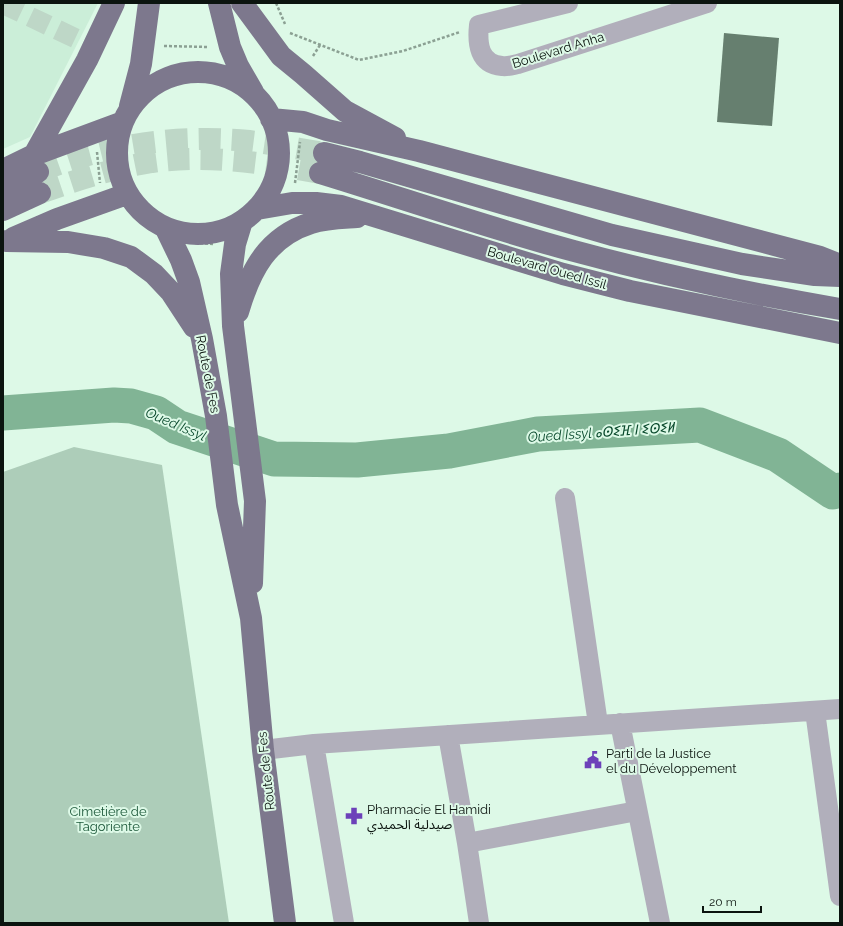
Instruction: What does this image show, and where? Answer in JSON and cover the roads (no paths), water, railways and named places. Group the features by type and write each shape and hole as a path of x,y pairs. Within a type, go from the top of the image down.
{"main road":[{"path":"3,210 37,173 68,96 94,47 114,3"},
{"path":"149,3 138,81 117,142 117,156 120,178 127,194 145,216 170,236 184,234 207,234 226,230 249,215 265,198 271,187 278,164 277,141 271,119 254,95 238,66 230,47 219,3"},
{"path":"242,3 281,56 345,111 419,150"},
{"path":"3,188 37,173 96,132 126,116 139,97 153,85 173,76 191,72 209,73 227,78 243,86 254,95"},
{"path":"271,119 303,122 327,130 419,150 820,257 840,265"},
{"name":"Boulevard Oued Issil","path":"840,276 815,275 742,264 612,235 360,162 322,163 581,253 660,273 750,293 840,309"},
{"path":"3,170 37,173"},
{"path":"4,242 57,219 127,194"},
{"name":"Boulevard Oued Issil","path":"249,215 292,203 316,203 341,206 563,274 630,291 840,333"},
{"name":"Route de Fes","path":"249,215 235,244 231,274 233,326 255,501 251,618"},
{"path":"233,326 245,289 254,269 266,252 279,240 294,230 312,222 374,215"},
{"name":"Route de Fes","path":"170,236 189,282 202,339 216,416 227,505 251,618 263,750 284,923"},
{"path":"4,242 68,242 104,248 131,257 154,274 171,292 202,339"}],"street":[{"name":"Boulevard Anha","path":"568,3 479,25 479,47 486,60 493,64 503,66 518,64 707,3"},
{"path":"565,498 598,724"},
{"path":"263,750 314,744 840,709"},
{"path":"815,711 840,896"},
{"path":"620,723 660,923"},
{"path":"448,735 479,923"},
{"path":"314,744 344,923"},
{"path":"467,843 637,811"}],"waterway":[{"name":"Oued Issyl ⴰⵙⵉⴼ ⵏ ⵉⵙⵉⵍ","path":"3,413 114,405 131,406 156,413 177,427 274,459 357,460 449,451 538,434 700,425 778,455 833,492 840,490"}],"tunnel":[{"path":"3,4 94,47"},
{"path":"38,172 88,155 115,148 195,139 249,141 324,153"},
{"path":"40,193 109,171 152,162 173,160 215,159 257,163 320,173"}],"place":[{"name":"Parti de la Justice el du Développement","path":"593,760"},
{"name":"Pharmacie El Hamidi صيدلية الحميدي","path":"354,816"}],"water label":[{"name":"Oued Issyl","path":"176,424"}],"park label":[{"name":"Cimetière de Tagoriente","path":"108,818"}]}
